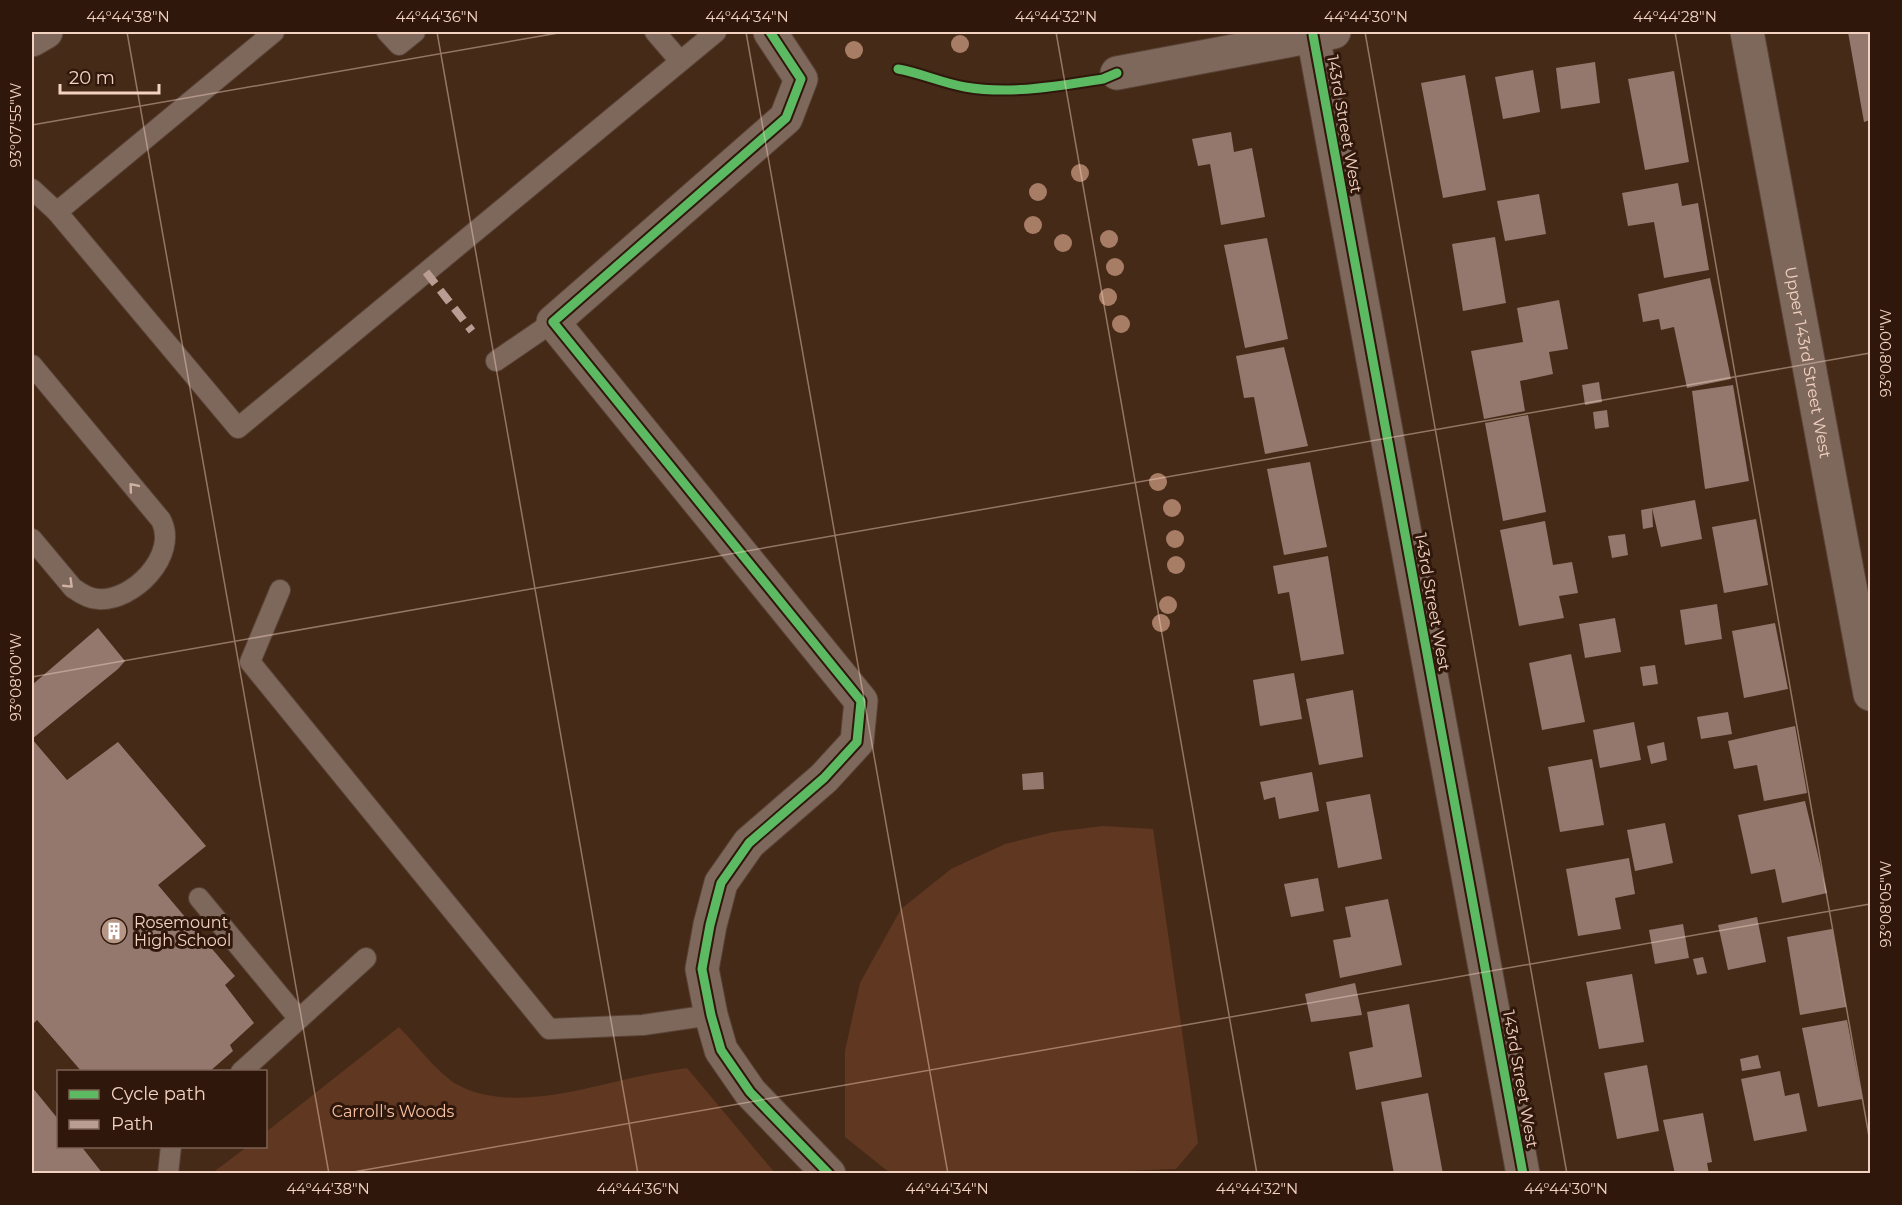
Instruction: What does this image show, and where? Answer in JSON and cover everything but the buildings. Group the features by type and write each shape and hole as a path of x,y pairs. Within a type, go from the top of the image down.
{"street":[{"path":"32,40 46,32"},
{"path":"770,32 801,79 786,118 553,322 861,701 857,742 824,778 749,843 721,883 702,969 721,1050 750,1092 829,1173"},
{"name":"Upper 143rd Street West","path":"1747,32 1870,694"},
{"path":"1117,73 1324,33"},
{"name":"143rd Street West","path":"1324,33 1523,1173"}],"lane":[{"path":"57,212 274,32"},
{"path":"387,32 399,45 415,32"},
{"path":"655,32 680,61"},
{"path":"32,189 57,212 238,428 716,32"},
{"path":"496,361 553,322"},
{"path":"32,365 160,520 166,537 160,560 140,582 120,596 97,600 73,588 32,539"},
{"path":"280,590 250,662 549,1029 643,1024 711,1015"},
{"path":"199,898 299,1019"},
{"path":"242,1070 366,958"},
{"path":"168,1173 171,1148"}],"green space":[{"path":"1103,826 1153,829 1198,1143 1176,1169 1042,1174 890,1173 845,1137 845,1051 860,983 901,909 951,869 1005,844 1053,832"},
{"name":"Carroll's Woods","path":"399,1027 435,1066 458,1085 479,1093 502,1097 551,1095 687,1068 775,1173 212,1173 246,1148 267,1148 267,1131"}],"marked path":[{"path":"426,272 472,331"}],"cycle path":[{"path":"770,32 801,79 786,118 553,322 861,701 857,742 824,778 749,843 721,883 702,969 721,1050 750,1092 829,1174"},
{"path":"1313,35 1523,1174"},
{"path":"898,69 956,85 1000,90 1034,89 1103,79 1117,73"}],"place":[{"name":"Rosemount High School","path":"114,931"}]}
